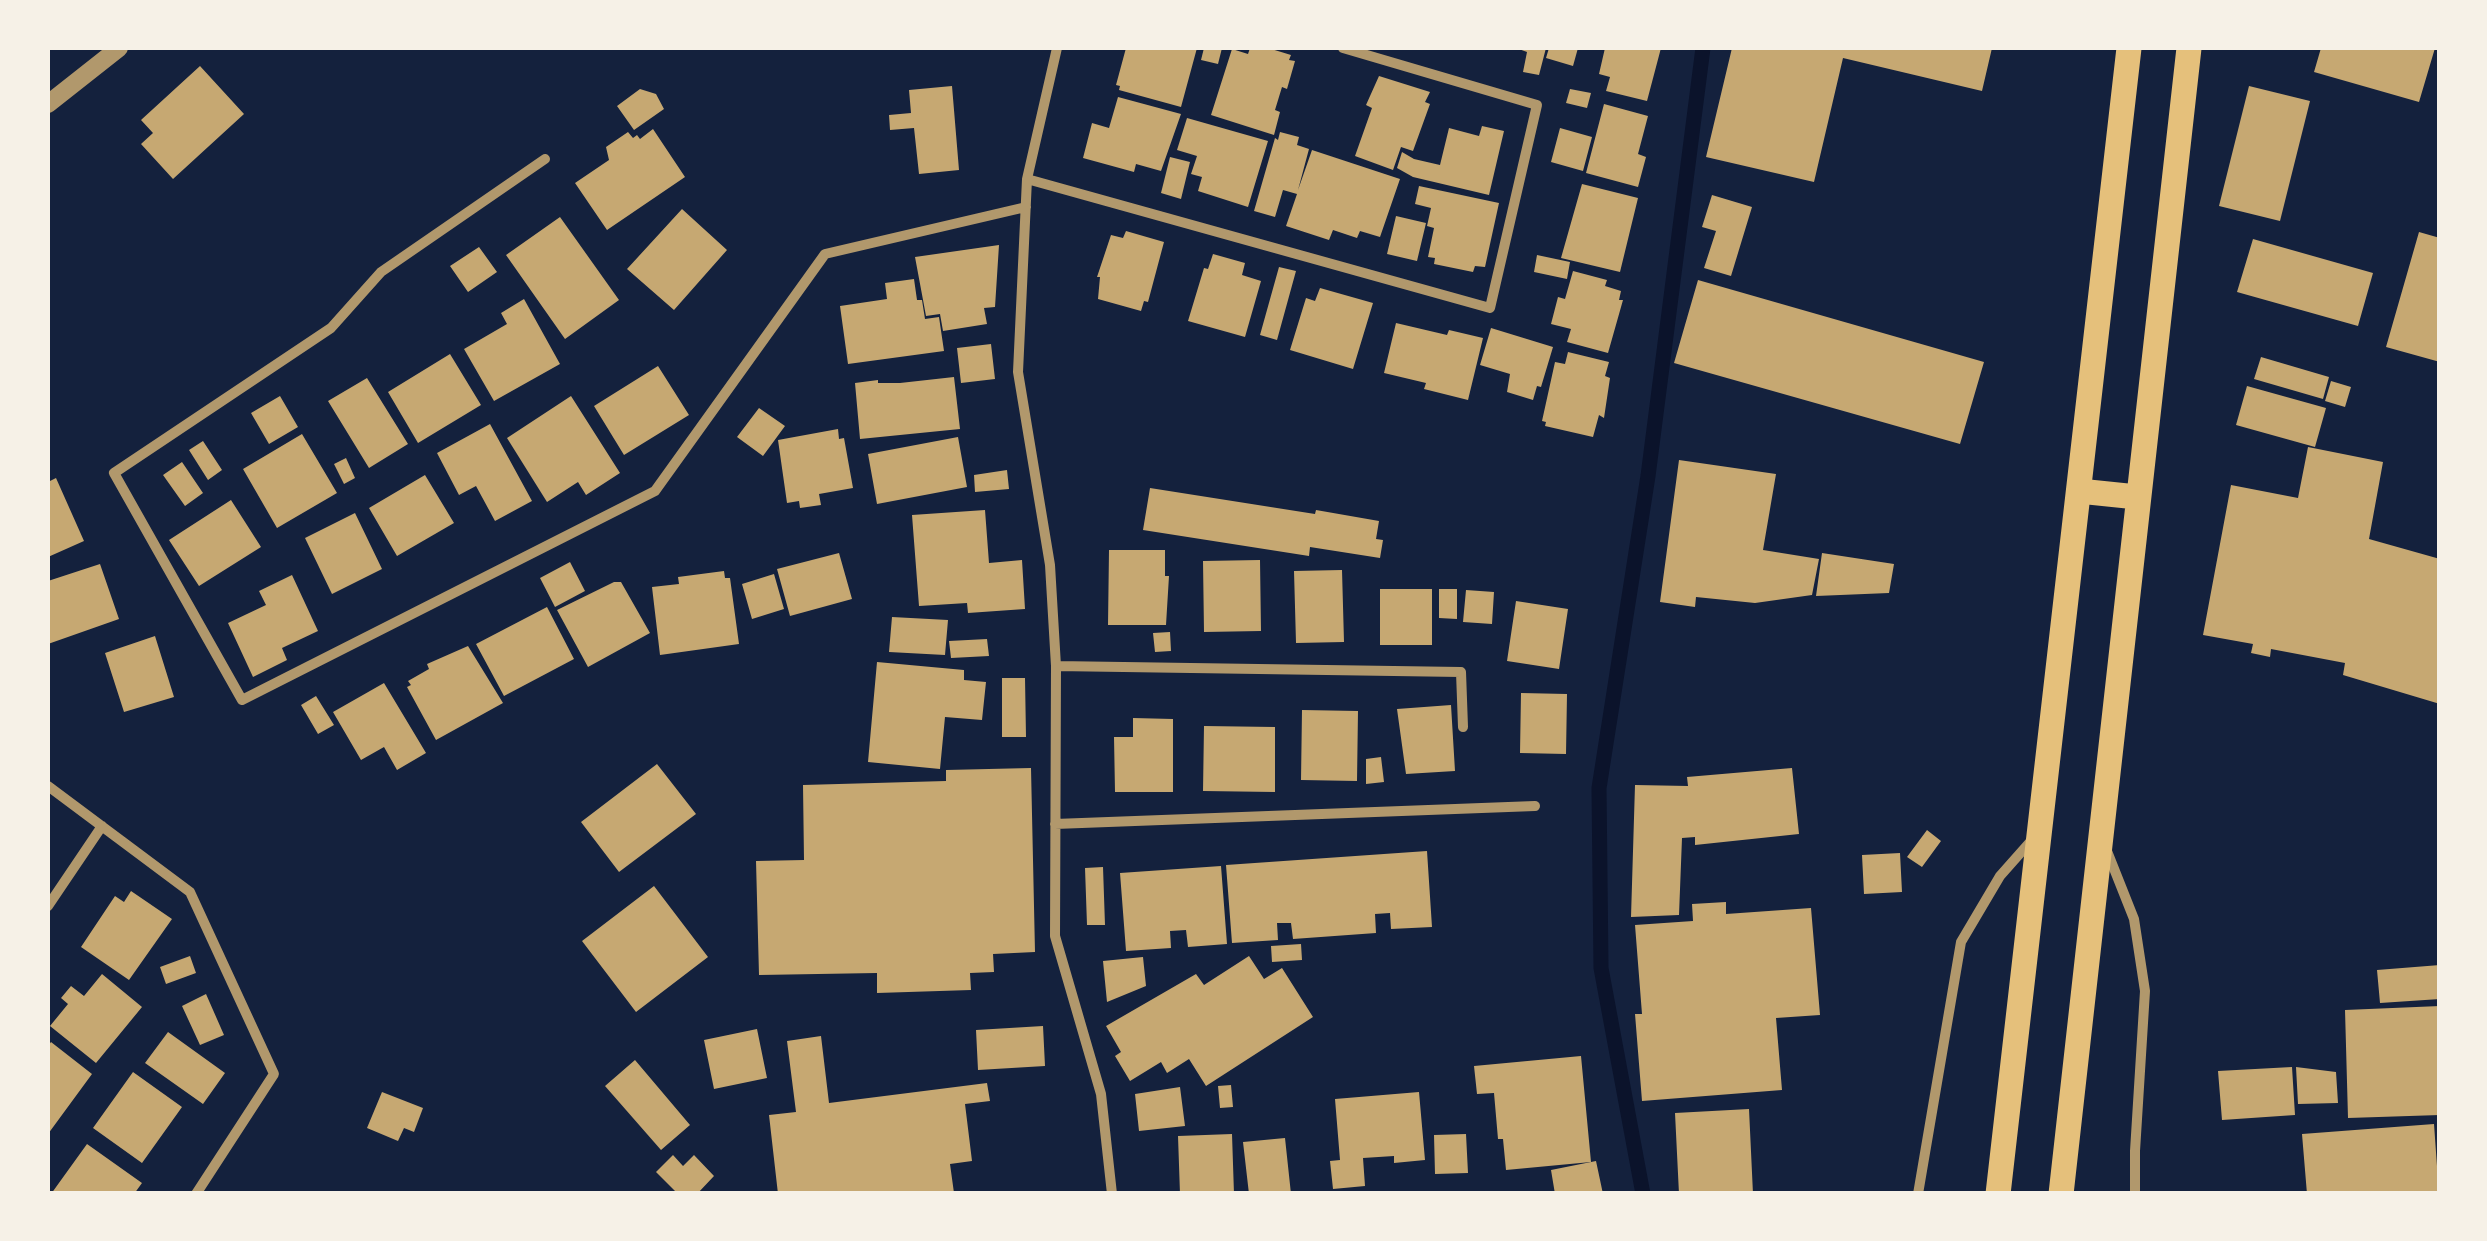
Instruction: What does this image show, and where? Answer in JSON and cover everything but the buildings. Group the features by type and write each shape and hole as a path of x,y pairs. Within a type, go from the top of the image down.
{"main road":[{"path":"1998,1194 2130,48"},
{"path":"2061,1194 2189,48"},
{"path":"2079,491 2137,497"}],"street":[{"path":"48,104 119,48"},
{"path":"1057,48 1027,179 1018,372 1050,565 1056,666 1055,936 1101,1094 1112,1194"},
{"path":"1027,179 1490,308 1537,105 1342,48"},
{"path":"545,159 381,272 331,328 114,473 242,700 655,492 825,254 1026,207"},
{"path":"1056,666 1461,672 1463,727"},
{"path":"48,786 190,892 274,1074 196,1194"},
{"path":"1055,824 1536,806"},
{"path":"48,906 102,826"},
{"path":"1918,1194 1962,942 2000,876 2041,830"},
{"path":"2101,836 2134,919 2145,991 2135,1194"}],"waterway":[{"path":"1643,1194 1601,968 1599,788 1648,476 1703,48"}]}
